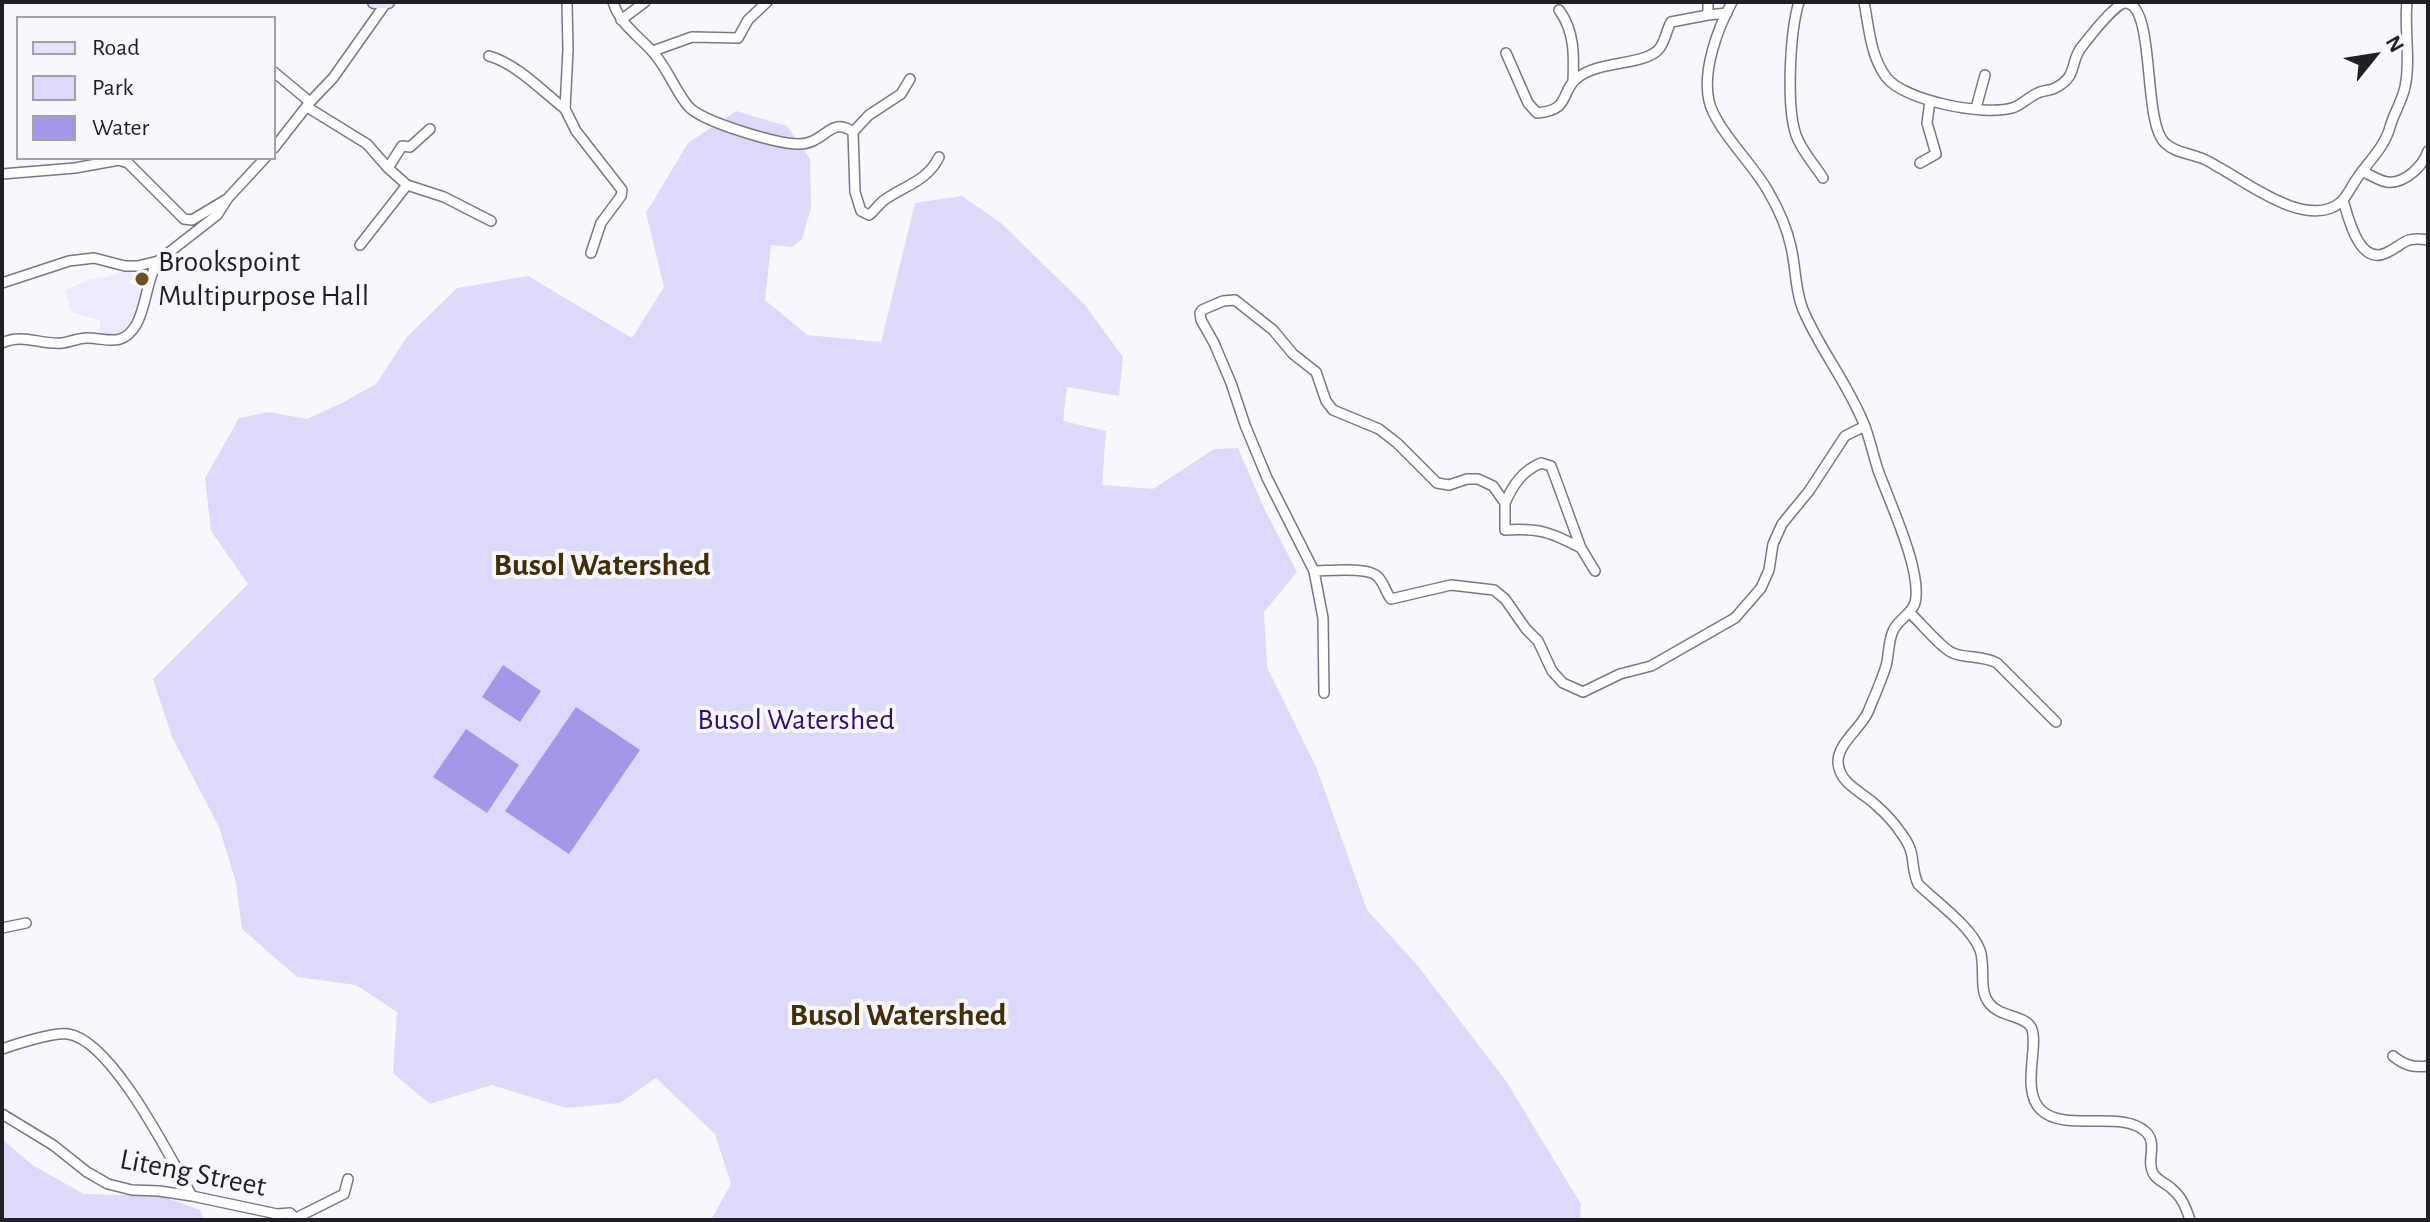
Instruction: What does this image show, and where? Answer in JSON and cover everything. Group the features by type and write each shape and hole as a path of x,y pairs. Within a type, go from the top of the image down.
{"street":[{"path":"374,2 387,2"},
{"path":"276,145 333,78 387,2"},
{"path":"565,109 567,2"},
{"path":"613,2 621,20 653,51 691,110 706,119 797,144 817,140 837,126 846,126 853,132"},
{"path":"621,20 645,2"},
{"path":"653,51 692,37 738,38 748,20 767,2"},
{"path":"1708,2 1708,15"},
{"path":"1732,2 1711,61 1708,82 1710,105 1777,208 1791,244 1804,312 1844,381 1865,426 1910,557 1916,600 1910,613 1895,626 1891,634 1886,665 1865,719 1839,753 1840,771 1845,781 1878,807 1901,832 1914,858 1914,876 1918,884 1970,934 1978,946 1984,961 1984,988 1991,1006 2027,1022 2031,1027 2031,1078 2034,1100 2039,1108 2060,1118 2128,1124 2146,1132 2151,1139 2154,1175 2179,1196 2190,1220"},
{"path":"1799,2 1793,22 1792,116 1796,136 1823,178"},
{"path":"1864,2 1875,56 1889,80 1910,95 1930,101 1976,108 2011,109 2039,92 2053,89 2066,81 2073,72 2078,52 2113,5 2133,5 2139,15 2147,47 2152,117 2156,131 2165,144 2181,153 2199,157 2261,193 2312,212 2343,200 2387,139 2406,85 2407,2"},
{"path":"1506,53 1528,103 1537,113 1558,107 1565,101 1573,82 1572,42 1559,10"},
{"path":"1573,82 1602,67 1650,56 1658,51 1671,22 1727,13"},
{"path":"489,56 518,72 565,109 576,131 622,190 601,223 591,253"},
{"path":"276,74 309,104 367,144 407,185 444,197 491,221"},
{"path":"1976,108 1985,75"},
{"path":"910,79 901,94 869,115 853,132 856,201 861,211 866,214 874,212 882,202 924,177 939,157"},
{"path":"1920,163 1936,154 1927,123 1930,101"},
{"path":"388,168 402,146 410,147 430,129"},
{"path":"2362,171 2386,182 2396,181 2418,169 2428,151"},
{"path":"2,174 75,168 119,160 128,163 184,219 192,220 228,198"},
{"path":"2,343 17,337 61,343 86,338 112,342 124,338 136,325 152,270 158,261 217,215 228,198 263,160"},
{"path":"360,245 407,185"},
{"path":"2343,200 2357,242 2376,254 2385,254 2407,240 2428,240"},
{"path":"2,283 69,261 94,258 138,266 158,261"},
{"path":"1324,693 1323,618 1314,571 1267,478 1231,383 1201,320 1202,310 1223,301 1235,300 1273,330 1293,354 1316,372 1326,401 1333,410 1379,429 1437,483 1449,485 1478,479 1493,486 1505,503"},
{"path":"1314,571 1373,573 1391,599 1451,585 1494,590 1505,599 1541,645 1552,671 1563,683 1583,692 1620,674 1651,666 1735,618 1761,588 1782,524 1809,491 1845,436 1865,426"},
{"path":"1581,548 1535,528 1505,530 1505,503 1514,483 1537,464 1548,464 1554,472 1581,548 1595,571"},
{"path":"1910,613 1953,654 1987,658 1997,663 2056,722"},
{"path":"2,928 26,923"},
{"path":"2,1049 68,1034 97,1051 141,1105 192,1196"},
{"path":"2393,1056 2410,1066 2428,1066"},
{"name":"Liteng Street","path":"2,1107 7,1116 108,1184 132,1190 192,1196 277,1214 290,1213 297,1219"},
{"path":"297,1219 344,1194 348,1179"}],"shaded area":[{"path":"128,270 134,278 127,283 143,288 131,321 119,335 98,336 101,321 71,312 65,290 90,279"}],"green space":[{"name":"Busol Watershed","path":"736,111 787,126 810,159 811,208 802,239 792,247 771,245 765,300 807,335 881,342 915,203 962,196 1001,223 1085,305 1123,357 1119,396 1067,387 1063,421 1106,431 1102,485 1153,489 1214,449 1238,448 1297,572 1264,612 1267,667 1317,769 1367,910 1418,966 1506,1081 1581,1204 1580,1220 711,1220 731,1184 715,1134 656,1078 620,1103 566,1108 492,1085 430,1104 393,1073 397,1012 356,985 297,977 242,929 236,883 219,827 172,737 153,679 248,584 211,531 205,478 239,418 269,412 307,419 376,384 407,337 457,288 528,276 632,338 664,287 646,213 688,143"},
{"path":"2,1139 34,1166 84,1194 161,1196 200,1210 204,1220 2,1220"}],"water":[{"path":"503,665 541,691 520,722 482,697"},
{"path":"576,707 640,750 569,854 505,811"},
{"path":"466,729 519,765 487,813 433,777"}],"place":[{"name":"Brookspoint Multipurpose Hall","path":"142,279"}],"district":[{"name":"Busol Watershed","path":"602,565"},
{"name":"Busol Watershed","path":"898,1015"}]}
